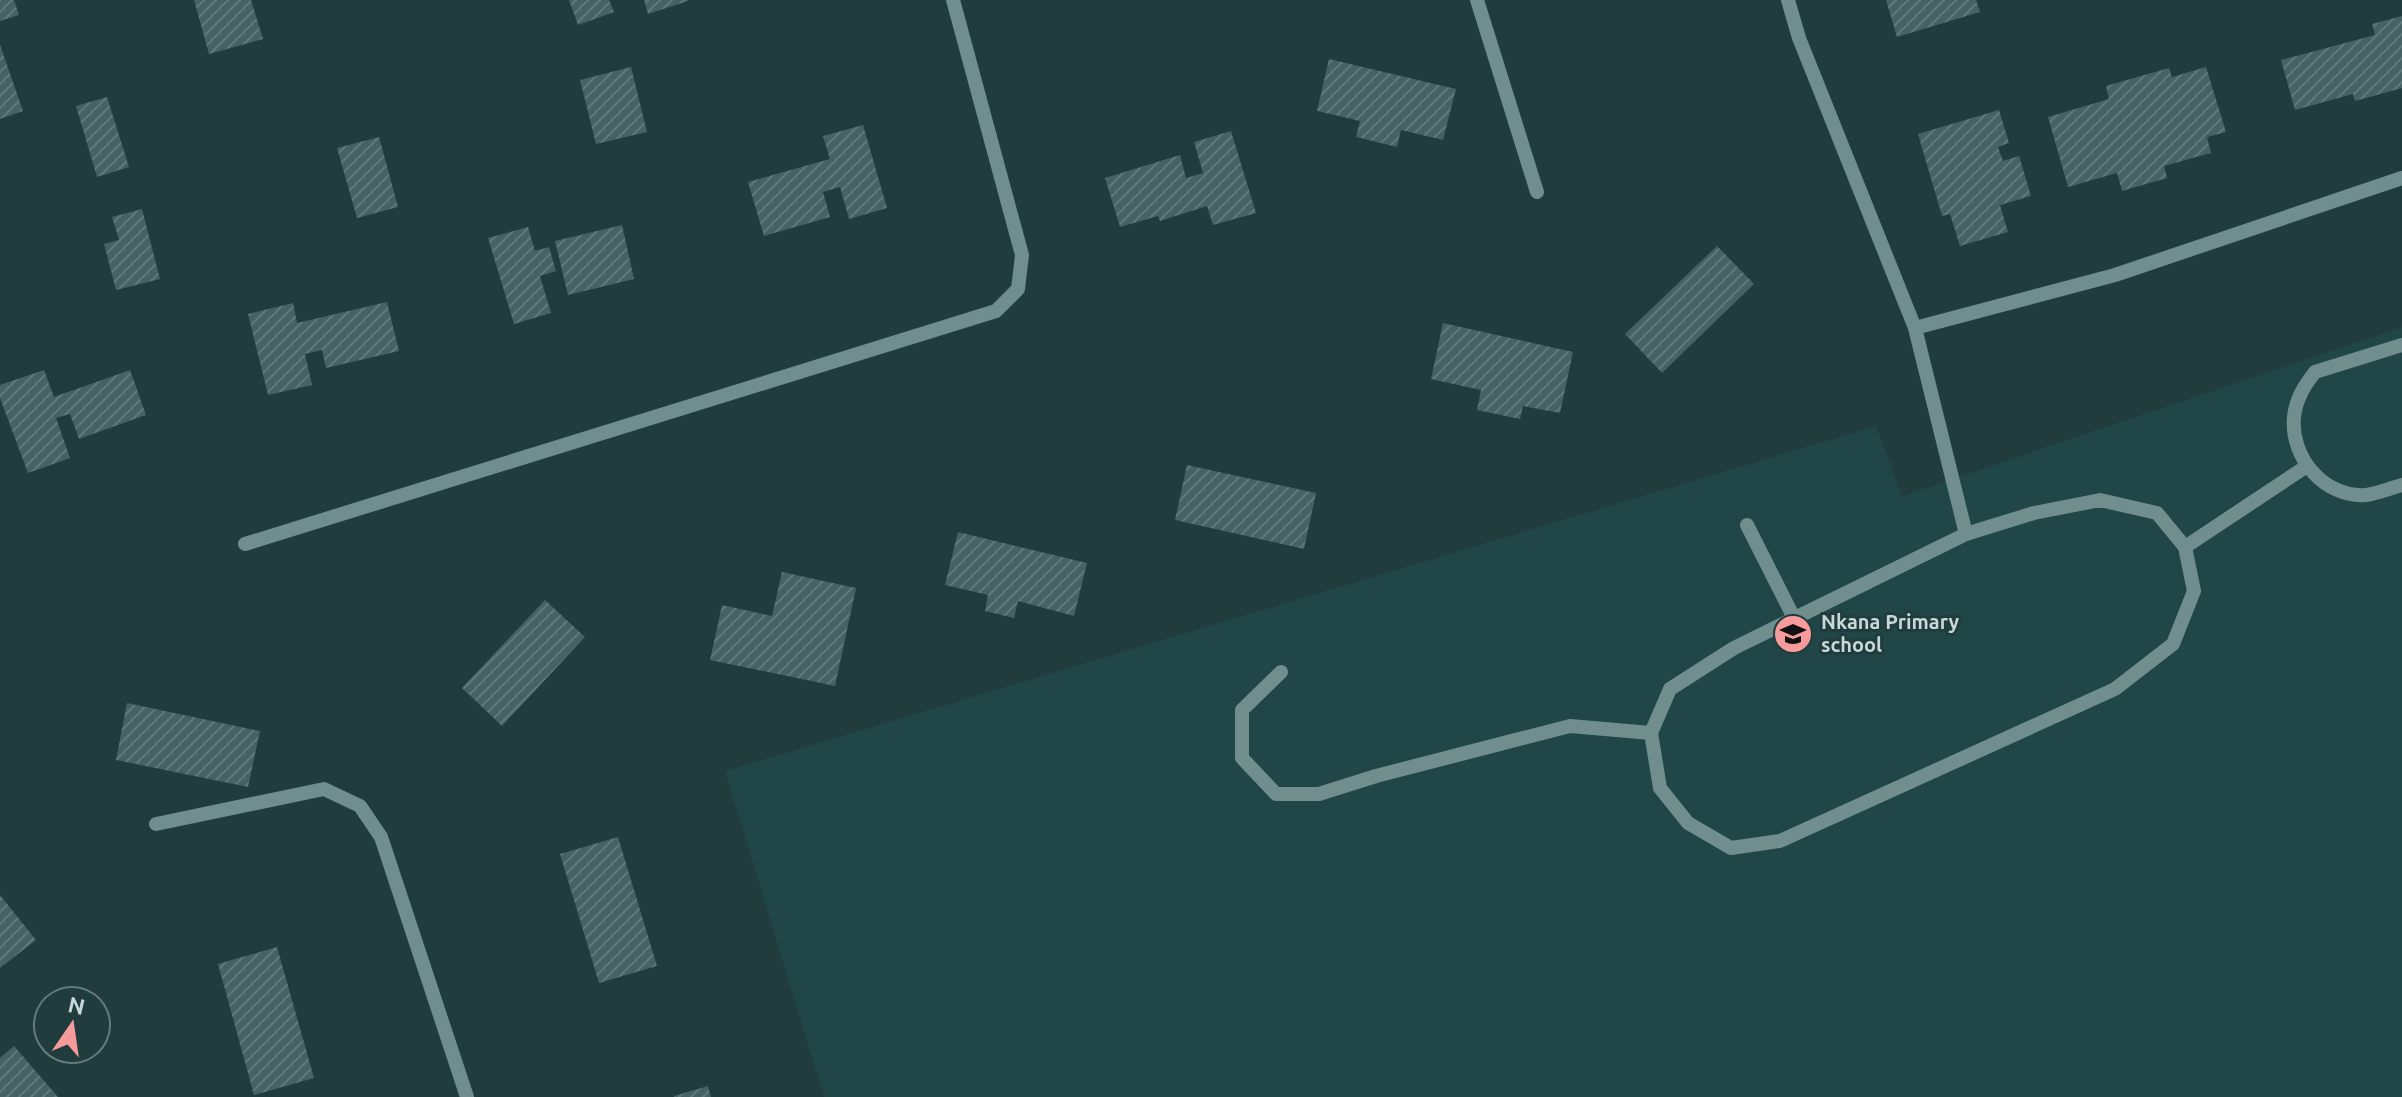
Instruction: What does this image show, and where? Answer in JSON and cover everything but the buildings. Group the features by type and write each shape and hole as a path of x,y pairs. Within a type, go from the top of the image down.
{"street":[{"path":"245,544 996,311 1018,289 1022,255 953,0"},
{"path":"1477,0 1537,192"},
{"path":"1788,0 1799,38 1915,328 1966,534"},
{"path":"1915,328 2115,275 2402,178"},
{"path":"2402,345 2315,372 2297,401 2294,417 2298,451 2307,466 2333,488 2349,494 2367,495 2402,485"},
{"path":"2185,547 2307,466"},
{"path":"2100,500 2157,513 2185,547 2194,591 2173,644 2115,689 1780,841 1731,848 1688,823 1660,788 1651,733 1670,689 1734,648 1966,534 2034,513 2100,500"},
{"path":"1747,525 1794,618"},
{"path":"1281,672 1242,710 1242,758 1276,794 1319,794 1376,776 1570,726 1651,733"},
{"path":"156,824 324,789 360,806 381,837 467,1097"}],"shaded area":[{"name":"Nkana Primary school","path":"2402,327 2402,1097 824,1097 725,771 1876,426 1902,496"}],"place":[{"name":"Nkana Primary school","path":"1793,634"}]}
